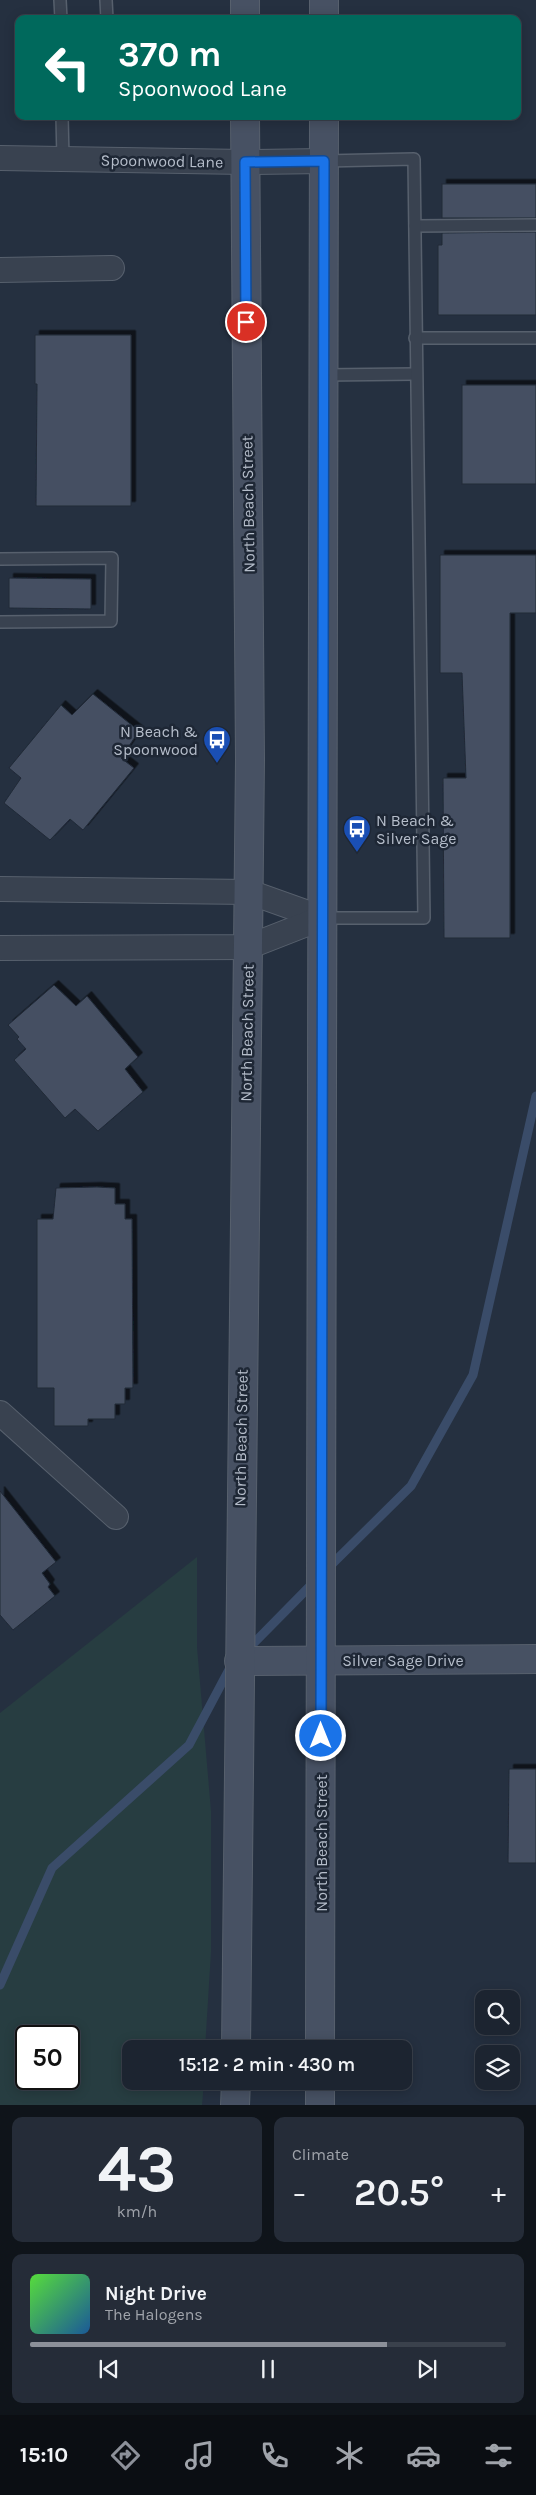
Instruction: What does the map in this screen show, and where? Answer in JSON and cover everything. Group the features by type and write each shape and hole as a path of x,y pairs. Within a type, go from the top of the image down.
{"main road":[{"path":"245,0 245,15"},
{"path":"324,0 324,15"},
{"name":"North Beach Street","path":"236,2040 240,1503 250,760 245,120"},
{"name":"North Beach Street","path":"320,2040 324,120"},
{"name":"Silver Sage Drive","path":"239,1661 536,1659"},
{"path":"320,2090 320,2105"}],"street":[{"name":"Spoonwood Lane","path":"0,158 245,162 324,161"},
{"path":"0,270 112,268"},
{"path":"0,889 249,892 322,918"},
{"name":"North Beach Street","path":"0,948 248,947 322,918"},
{"path":"0,1414 116,1517"}],"lane":[{"path":"60,0 60,15"},
{"path":"106,0 107,15"},
{"path":"62,120 63,159"},
{"path":"322,918 424,918 414,159 324,161"},
{"path":"415,226 536,225"},
{"path":"416,338 536,338"},
{"path":"324,375 416,374"},
{"path":"0,559 112,558 111,621 0,622"}],"green space":[{"path":"197,1557 197,1647 211,1811 211,1952 206,2040 122,2040 122,2090 203,2090 202,2105 0,2105 0,1713"}],"building":[{"path":"442,184 536,184 536,218 442,218"},
{"path":"536,232 536,315 438,315 438,245 442,245 442,233"},
{"path":"35,335 131,335 131,506 36,506 37,384 35,384"},
{"path":"462,385 536,385 536,484 462,484"},
{"path":"440,555 536,555 536,613 510,613 510,938 444,938 443,778 466,778 462,673 440,673"},
{"path":"9,578 91,579 91,609 9,608"},
{"path":"93,694 139,731 121,758 134,768 83,830 70,819 50,840 4,803 21,778 9,768 61,705 72,715"},
{"path":"54,985 76,1006 87,996 138,1057 125,1069 143,1092 98,1131 75,1109 65,1118 14,1060 26,1049 17,1039 19,1037 8,1025"},
{"path":"56,1188 115,1188 115,1204 125,1204 125,1219 132,1219 133,1388 125,1388 125,1404 115,1404 115,1419 88,1419 88,1426 54,1426 54,1388 37,1388 37,1219 53,1219"},
{"path":"0,1491 56,1562 42,1573 50,1584 48,1587 55,1596 13,1630 0,1615"},
{"path":"509,1769 536,1769 536,1863 508,1863"}],"waterway":[{"path":"326,1570 411,1486 473,1375 536,1096"},
{"path":"247,1650 315,1581"},
{"path":"0,1985 52,1868 189,1745 232,1664"}],"place":[{"name":"N Beach & Spoonwood","path":"217,764"},
{"name":"N Beach & Silver Sage","path":"357,853"}],"route":[{"path":"246,322 245,162 324,161 321,1736"}]}
